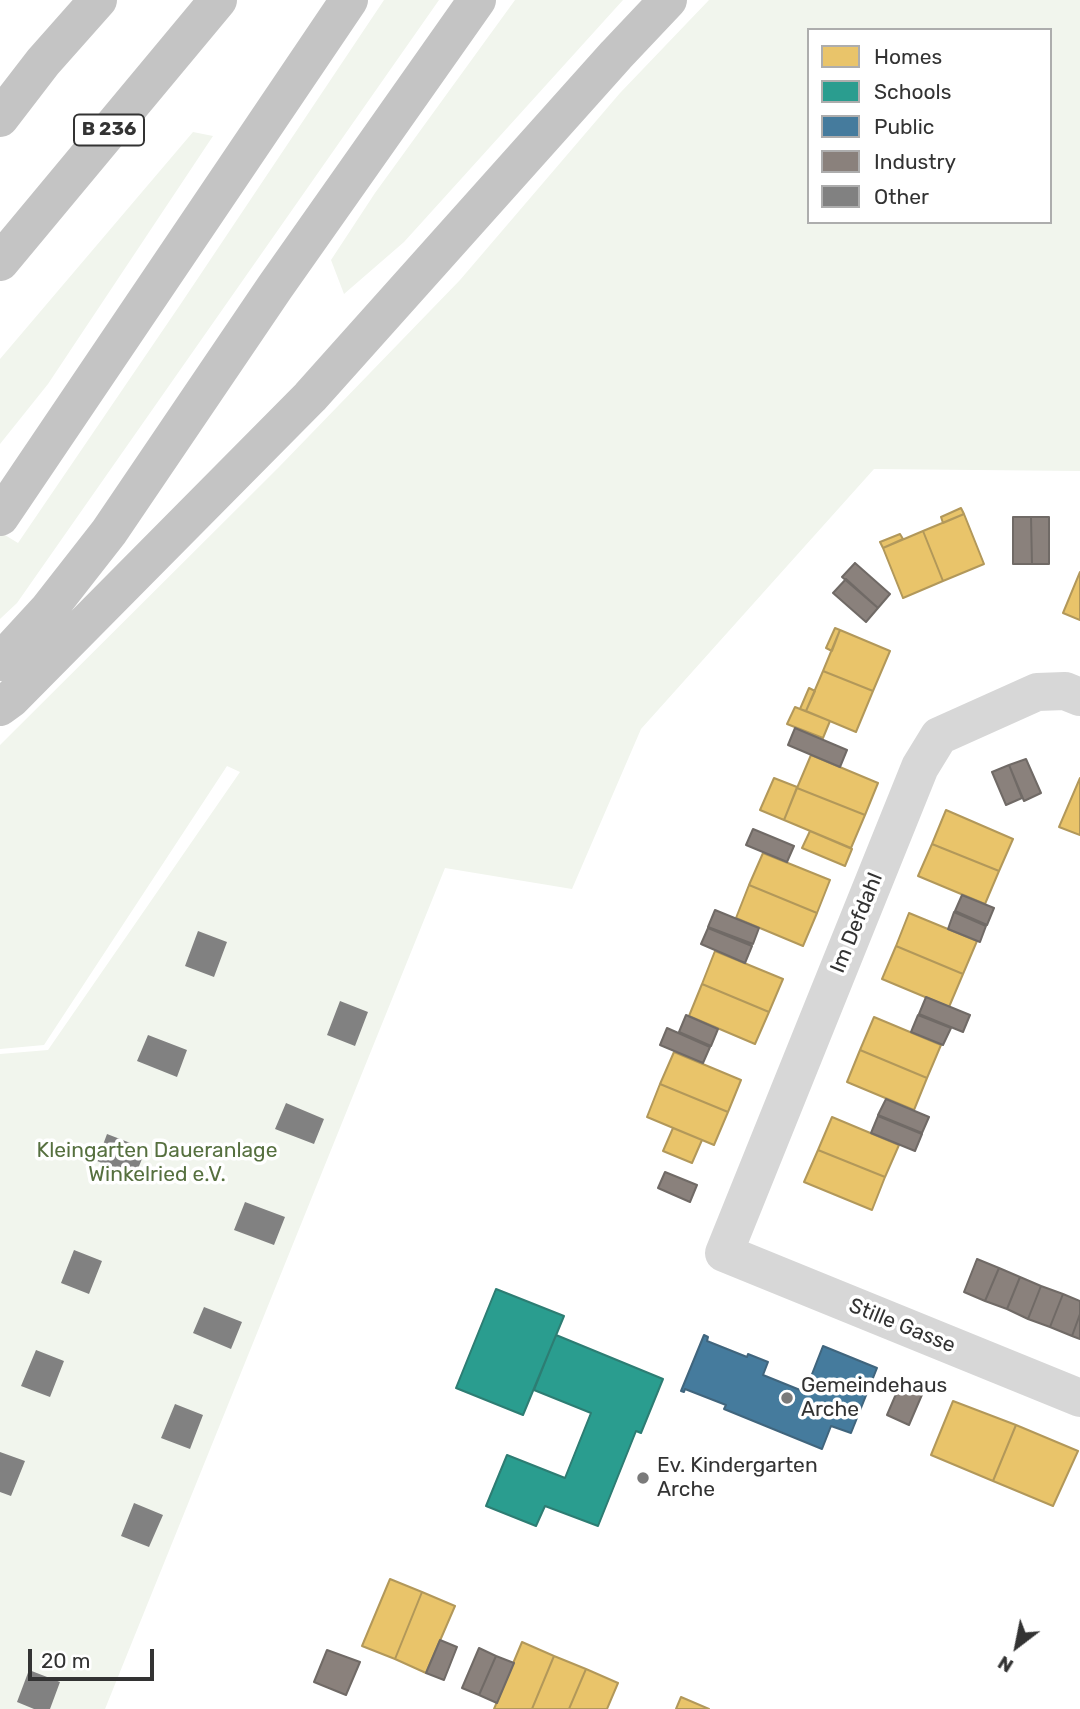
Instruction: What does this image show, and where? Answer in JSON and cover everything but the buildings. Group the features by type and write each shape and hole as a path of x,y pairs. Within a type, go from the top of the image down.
{"highway":[{"path":"0,118 43,62 98,0"},
{"name":"B 236","path":"0,262 218,0"},
{"path":"0,517 349,0"},
{"path":"0,662 48,610 109,532 275,288 477,0"},
{"path":"0,707 310,397 668,0"}],"street":[{"name":"Im Defdahl","path":"724,1253 920,767 939,736 1037,692 1065,691 1080,697"},
{"name":"Stille Gasse","path":"724,1253 1080,1398"}],"green space":[{"path":"384,0 439,0 17,603 0,619 0,532 18,543"},
{"path":"515,0 623,0 404,242 344,294 331,260 375,193"},
{"name":"Kleingarten Daueranlage Winkelried e.V.","path":"709,0 1080,0 1080,471 874,469 641,729 572,889 445,868 105,1709 0,1709 0,1054 48,1050 240,772 227,766 44,1045 0,1049 0,745 278,468 460,280 620,93"},
{"path":"193,132 213,136 48,384 0,444 0,359"}],"place":[{"name":"Gemeindehaus Arche","path":"787,1398"},
{"name":"Ev. Kindergarten Arche","path":"643,1478"}]}
